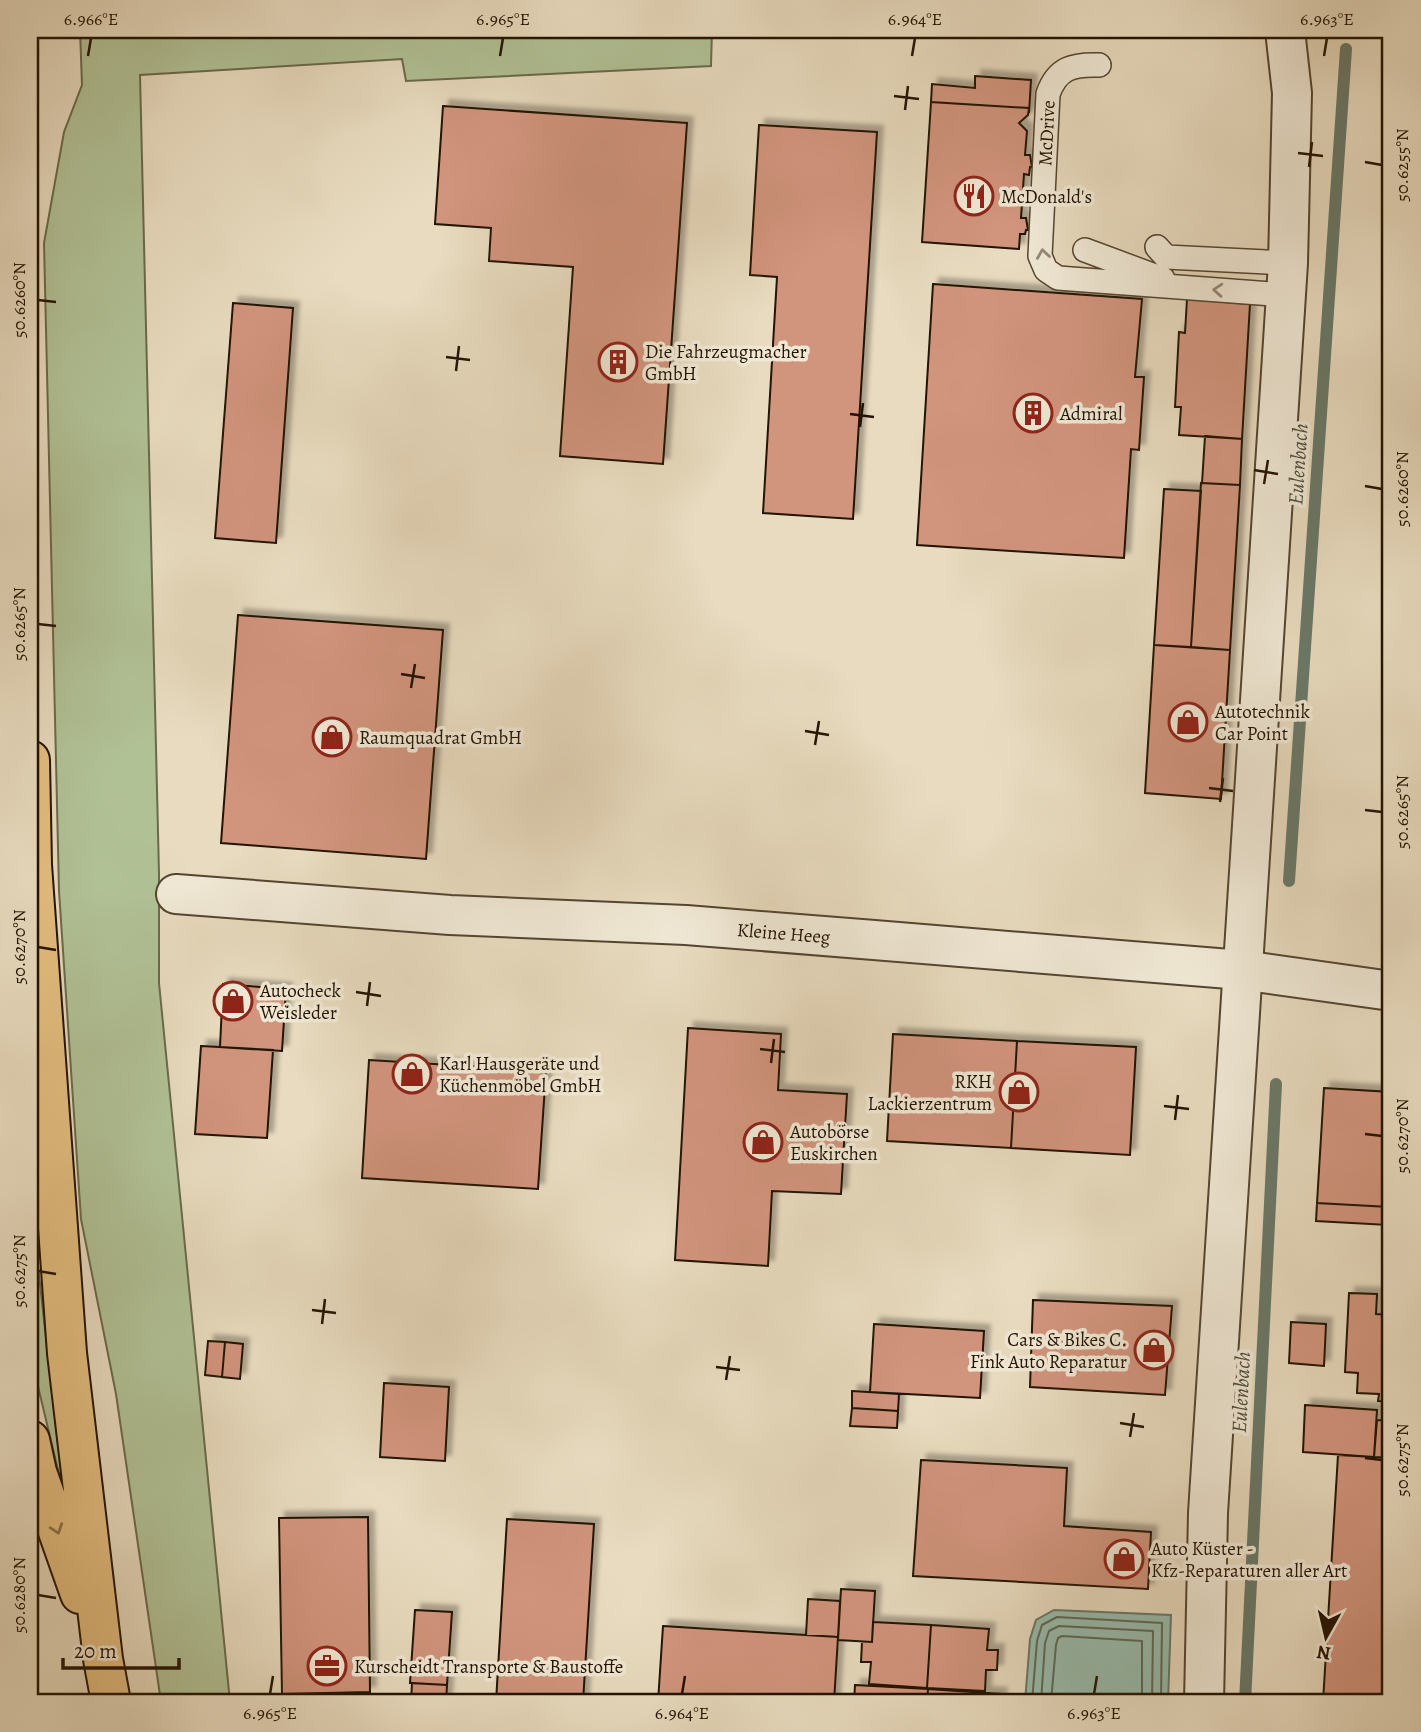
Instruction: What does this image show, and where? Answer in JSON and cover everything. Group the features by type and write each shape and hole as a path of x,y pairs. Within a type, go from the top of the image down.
{"main road":[{"path":"30,760 33,879 67,1353 103,1659 111,1702"},
{"path":"30,1440 37,1472 103,1659"}],"street":[{"path":"1204,1702 1208,1513 1287,279 1292,93 1285,30"},
{"name":"Kleine Heeg","path":"176,894 450,915 686,925 1242,970 1391,991"}],"lane":[{"name":"McDrive","path":"1099,65 1077,64 1053,78 1048,94 1040,256 1046,270 1058,278 1189,288 1287,279"},
{"path":"1157,247 1166,257 1287,279"},
{"path":"1085,250 1189,288"}],"shaded area":[{"path":"80,30 712,30 711,66 406,81 402,59 140,75 159,874 159,983 230,1702 161,1702 116,1394 81,1219 59,891 44,243 64,132 82,85"},
{"path":"30,1175 36,1248 63,1491 30,1353"}],"water":[{"path":"1054,1610 1171,1615 1168,1702 1025,1702 1030,1639 1036,1620"}],"building":[{"path":"975,76 1031,80 1029,113 1029,108 931,102 932,84 975,88"},
{"name":"McDonald's","path":"931,102 1029,108 1028,115 1019,123 1027,131 1025,155 1030,155 1032,167 1029,175 1024,174 1021,218 1026,218 1028,230 1025,234 1020,234 1019,249 922,242"},
{"name":"Die Fahrzeugmacher GmbH","path":"443,106 687,123 663,464 560,456 573,267 489,261 491,228 435,224"},
{"path":"759,125 877,132 853,519 763,513 777,277 750,275"},
{"name":"Admiral","path":"933,284 1142,299 1135,377 1144,377 1139,450 1131,449 1124,558 917,545"},
{"path":"1187,299 1250,304 1242,439 1179,435 1181,407 1175,407 1179,332 1185,333"},
{"path":"233,303 293,308 276,543 215,538"},
{"path":"1205,436 1242,439 1240,485 1202,483"},
{"path":"1201,483 1240,485 1230,650 1191,647"},
{"path":"1164,489 1201,491 1191,647 1154,645"},
{"name":"Raumquadrat GmbH","path":"238,615 443,630 426,859 221,843"},
{"name":"Autotechnik Car Point","path":"1154,645 1230,650 1221,799 1145,793"},
{"path":"223,984 286,989 282,1051 220,1047"},
{"name":"Autobörse Euskirchen","path":"688,1028 781,1034 778,1090 847,1094 841,1194 772,1191 768,1266 675,1260"},
{"path":"893,1034 1017,1041 1011,1148 887,1141"},
{"path":"1017,1041 1136,1047 1130,1155 1011,1148"},
{"path":"201,1046 273,1050 267,1138 195,1134"},
{"path":"369,1060 546,1071 538,1189 362,1178"},
{"path":"1324,1088 1391,1092 1389,1207 1317,1203"},
{"path":"1391,1168 1391,1207 1389,1207"},
{"path":"1317,1203 1389,1207 1388,1225 1316,1221"},
{"path":"1349,1293 1377,1294 1376,1314 1391,1315 1391,1402 1378,1401 1379,1394 1357,1393 1358,1373 1345,1372"},
{"path":"1033,1300 1172,1306 1165,1395 1030,1387"},
{"path":"1291,1322 1326,1324 1324,1366 1289,1363"},
{"path":"874,1324 984,1331 980,1398 870,1392"},
{"path":"208,1341 225,1342 222,1377 205,1375"},
{"path":"225,1342 243,1344 240,1379 222,1377"},
{"path":"384,1383 449,1387 445,1461 380,1457"},
{"path":"852,1391 899,1394 898,1411 852,1408"},
{"path":"1305,1405 1377,1410 1374,1457 1303,1452"},
{"path":"852,1408 898,1411 897,1428 850,1426"},
{"path":"1377,1420 1391,1421 1391,1458 1374,1457"},
{"path":"1338,1455 1391,1458 1391,1702 1323,1702"},
{"path":"921,1460 1067,1468 1064,1526 1151,1532 1148,1589 913,1576"},
{"path":"368,1517 370,1692 282,1694 279,1518"},
{"path":"507,1519 594,1524 583,1702 496,1702"},
{"path":"841,1589 875,1591 872,1642 838,1640"},
{"path":"808,1599 840,1601 838,1637 806,1635"},
{"path":"415,1610 452,1612 447,1685 410,1683"},
{"path":"873,1622 931,1625 927,1688 869,1684 871,1662 861,1662 862,1642 872,1642"},
{"path":"931,1625 989,1629 987,1650 998,1650 997,1670 986,1670 985,1691 927,1688"},
{"path":"663,1626 838,1637 834,1702 658,1702"},
{"path":"412,1683 447,1685 446,1702 411,1702"},
{"path":"855,1685 928,1689 927,1702 854,1702"},
{"path":"928,1689 1001,1694 1000,1702 927,1702"}],"waterway":[{"name":"Eulenbach","path":"1289,881 1346,49"},
{"name":"Eulenbach","path":"1245,1702 1276,1084"}],"place":[{"name":"McDonald's","path":"974,196"},
{"name":"Die Fahrzeugmacher GmbH","path":"618,362"},
{"name":"Admiral","path":"1033,413"},
{"name":"Autotechnik Car Point","path":"1188,722"},
{"name":"Raumquadrat GmbH","path":"332,737"},
{"name":"Autocheck Weisleder","path":"233,1001"},
{"name":"Karl Hausgeräte und Küchenmöbel GmbH","path":"412,1074"},
{"name":"RKH Lackierzentrum","path":"1019,1092"},
{"name":"Autobörse Euskirchen","path":"763,1142"},
{"name":"Cars & Bikes C. Fink Auto Reparatur","path":"1154,1350"},
{"name":"Auto Küster - Kfz-Reparaturen aller Art","path":"1124,1559"},
{"name":"Kurscheidt Transporte & Baustoffe","path":"327,1666"}]}
